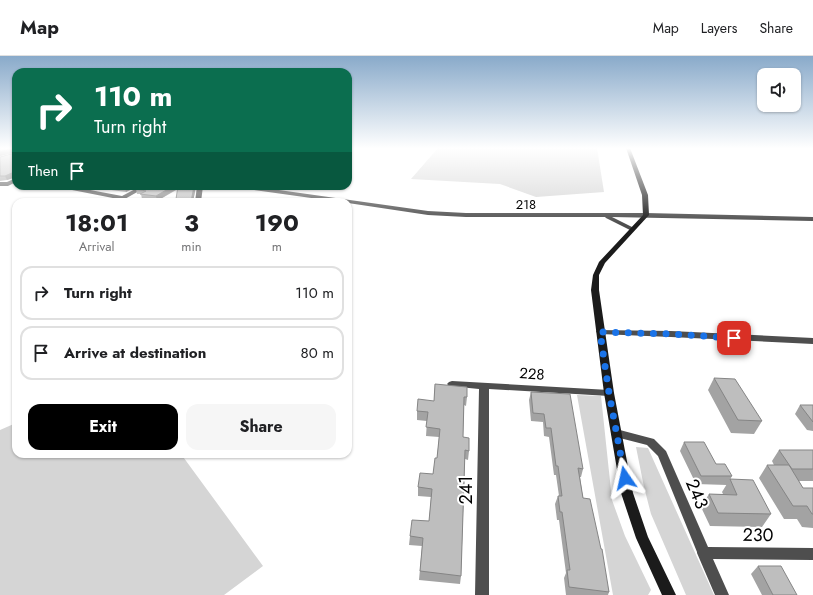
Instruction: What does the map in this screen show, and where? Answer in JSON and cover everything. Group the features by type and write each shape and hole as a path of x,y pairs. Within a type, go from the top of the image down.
{"main road":[{"path":"637,173 645,195 646,215 602,262 596,275 595,290 609,393 627,493 642,538 666,593"}],"street":[{"path":"0,184 8,184 12,182"},
{"path":"83,190 116,198"},
{"path":"127,198 139,190"},
{"name":"218","path":"268,190 324,198"},
{"name":"218","path":"352,202 428,213 466,216 646,215 813,219"},
{"path":"606,215 632,229"},
{"path":"600,332 813,341"},
{"name":"228","path":"452,384 609,393"},
{"name":"241","path":"482,595 484,385"},
{"name":"243","path":"616,433 650,442 662,454 722,595"},
{"name":"230","path":"703,553 813,554"}],"shaded area":[{"path":"416,173 601,173 604,192 536,197 500,184 411,179"},
{"path":"577,395 601,396 612,500 625,536 651,590 648,595 613,595"},
{"path":"12,425 12,458 184,458 263,566 224,595 0,595 0,430"},
{"path":"636,447 648,448 714,595 686,595 651,514"}],"building":[{"path":"0,173 11,173 5,176 0,176"},
{"path":"141,190 166,190 156,196 140,194 146,191"},
{"path":"177,190 193,190 192,198 176,198"},
{"path":"714,378 735,379 762,421 738,420"},
{"path":"435,384 467,387 467,397 464,397 463,437 469,438 469,451 465,450 461,576 420,571 423,538 410,536 412,520 429,521 432,489 418,487 420,473 433,474 435,458 437,458 440,429 426,427 428,412 417,411 418,399 434,401"},
{"path":"531,392 570,394 583,469 578,468 583,498 590,499 602,549 609,592 569,587 567,570 570,570 562,512 560,512 558,496 562,496 551,428 546,428 544,414 533,413"},
{"path":"800,405 813,405 813,422"},
{"path":"684,442 704,442 716,464 725,464 732,476 701,476"},
{"path":"779,450 813,450 813,469 792,469"},
{"path":"767,465 789,465 803,488 813,488 813,514 807,506 793,506"},
{"path":"730,479 753,480 771,514 718,513 709,494 737,495"},
{"path":"758,566 781,566 797,595 773,595"}],"route":[{"path":"625,478 609,393 600,332 734,338"}]}
